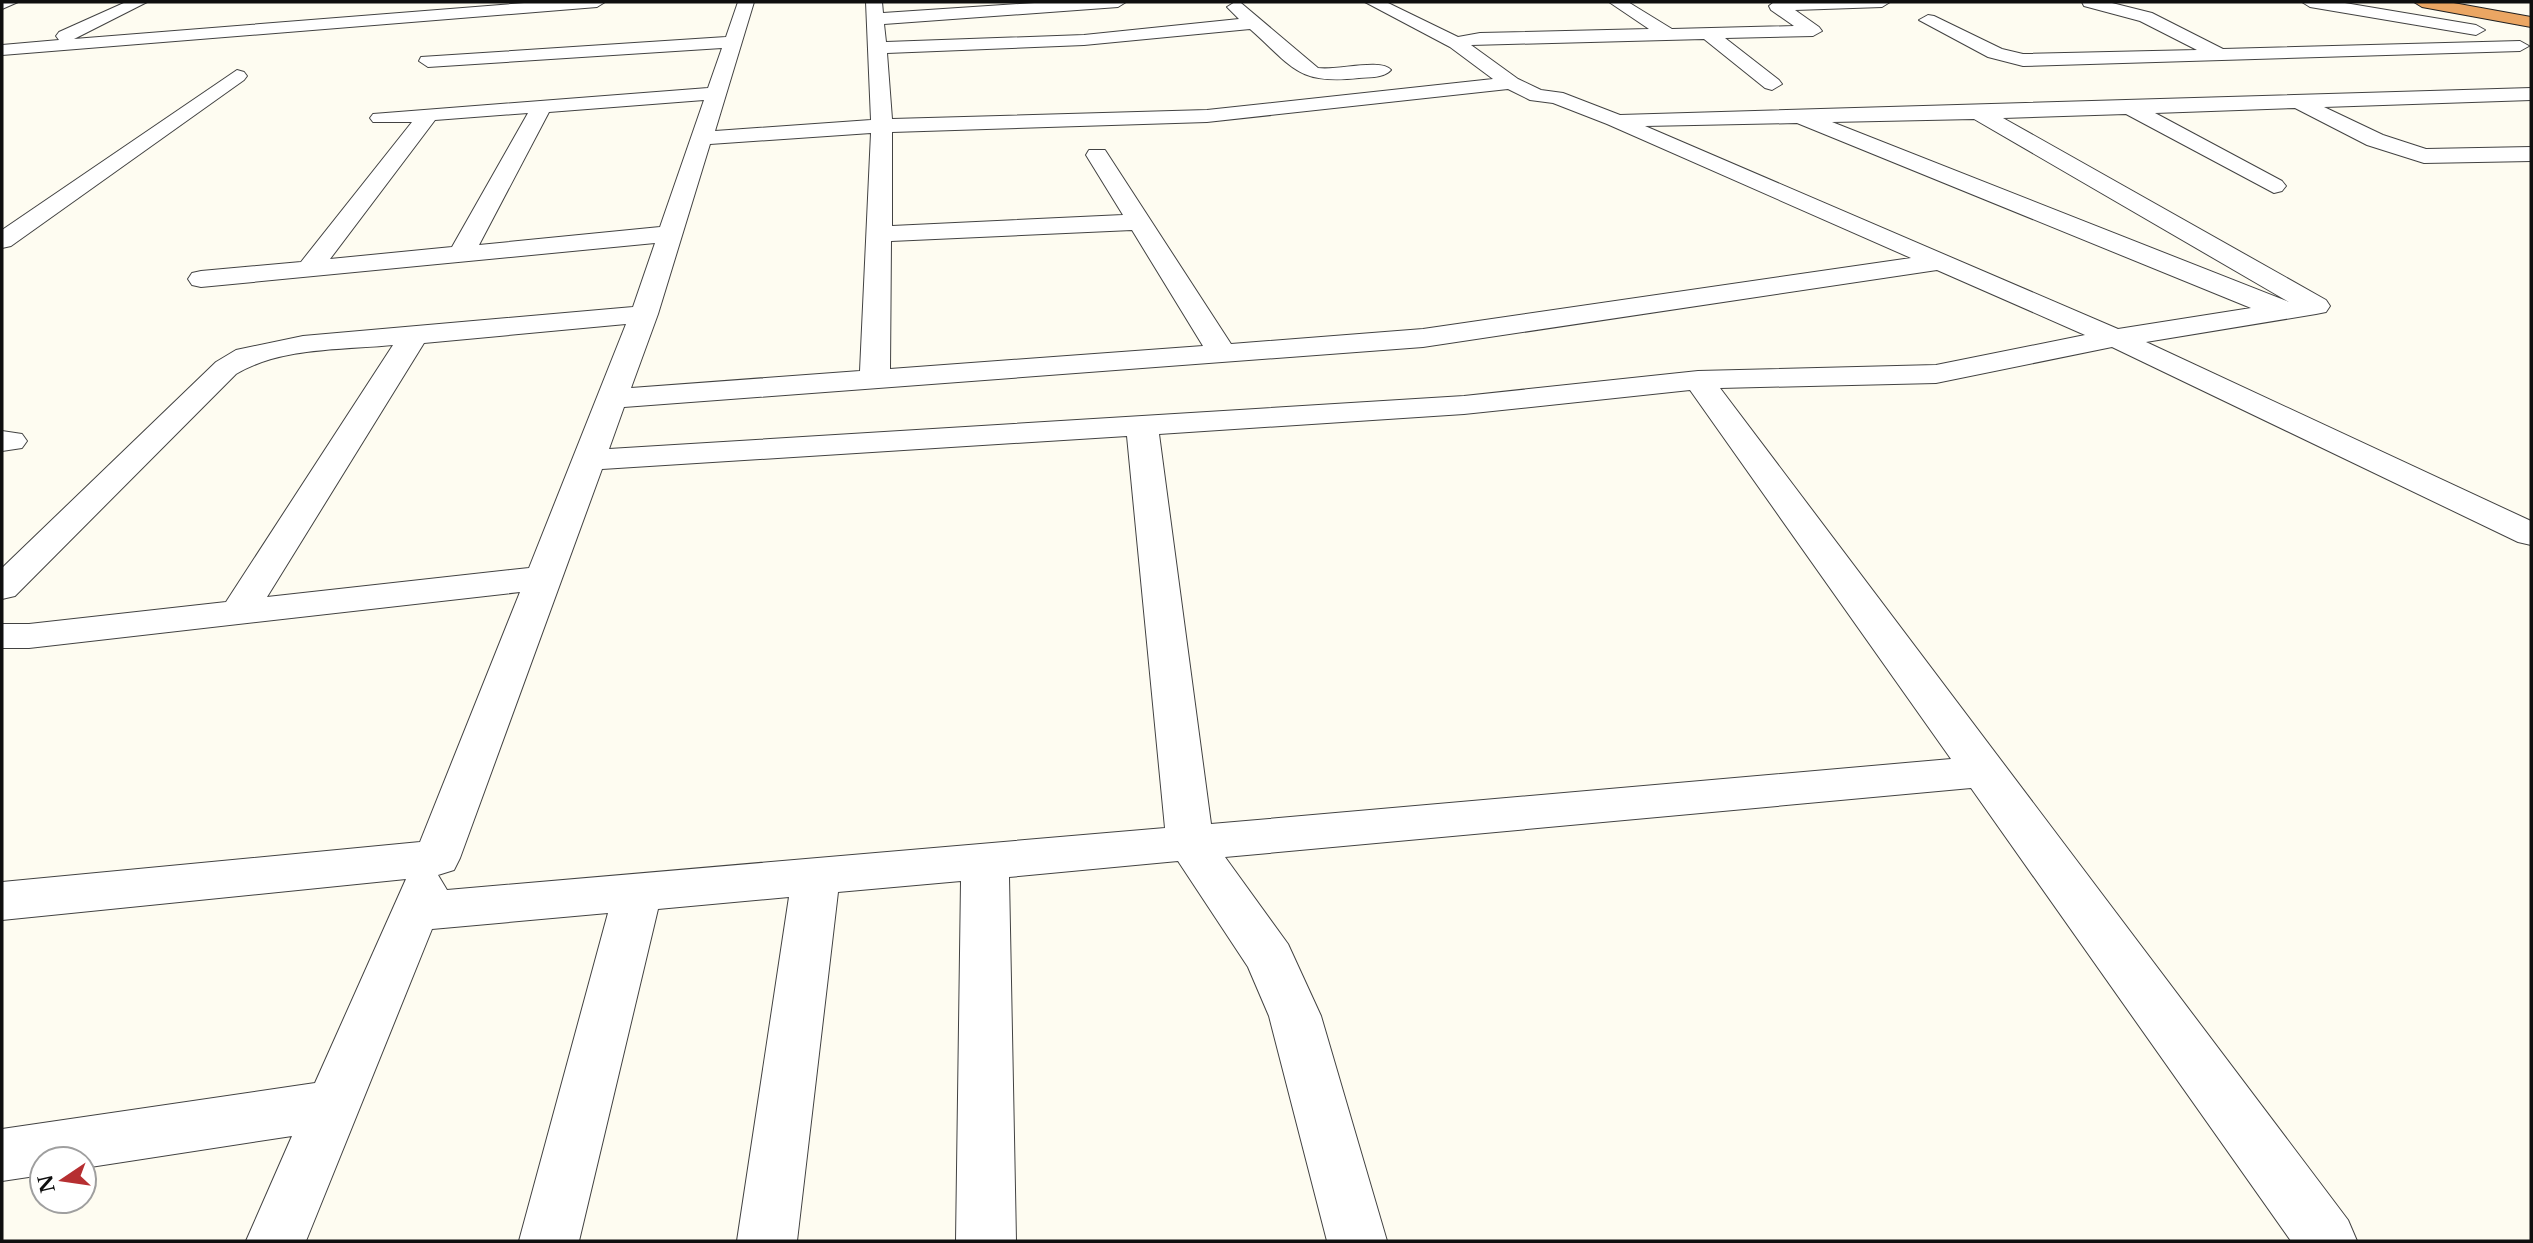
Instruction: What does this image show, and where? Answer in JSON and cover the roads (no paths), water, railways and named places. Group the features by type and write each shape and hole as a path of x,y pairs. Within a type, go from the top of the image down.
{"highway":[{"path":"2422,2 2531,22"},
{"path":"2461,2 2531,14"}],"street":[{"path":"2,5 10,2"},
{"path":"46,46 139,2"},
{"path":"352,19 370,2"},
{"path":"2,50 352,19 597,2"},
{"path":"276,1241 437,858 644,314 746,2"},
{"path":"875,377 882,126 875,11 1118,2"},
{"path":"1230,2 1312,73 1329,76 1398,69"},
{"path":"1373,2 1455,53 1480,61 1511,83 1537,96 1556,97 1614,120 2115,338 2531,534"},
{"path":"1617,2 1672,36"},
{"path":"1455,53 1480,38 1813,31 1777,6 1882,2"},
{"path":"2090,2 2146,18 2221,55"},
{"path":"2310,2 2476,30"},
{"path":"2422,2 2436,16 2526,48"},
{"path":"1928,20 1995,53 2023,60 2526,48"},
{"path":"877,48 1084,40 1253,23"},
{"path":"1710,35 1772,84"},
{"path":"428,61 733,42"},
{"path":"2,242 237,76"},
{"path":"701,138 882,126 1207,116 1511,83"},
{"path":"380,118 716,93"},
{"path":"1614,120 1978,113 2531,94"},
{"path":"2297,102 2375,140 2424,156 2531,154"},
{"path":"461,254 542,106"},
{"path":"2128,107 2274,186"},
{"path":"588,460 1464,405 1698,380 1936,374 2115,338 2316,306 1978,113"},
{"path":"309,269 428,115"},
{"path":"1798,117 2284,312"},
{"path":"1097,155 1222,353"},
{"path":"879,234 1140,222"},
{"path":"201,279 669,234"},
{"path":"611,398 1468,332 1939,262"},
{"path":"2,588 236,362 270,350 644,314"},
{"path":"238,613 414,335"},
{"path":"1698,380 2327,1241"},
{"path":"1142,425 1190,843 1270,958 1290,1005 1357,1241"},
{"path":"2,636 29,636 542,578"},
{"path":"415,912 1982,772"},
{"path":"2,901 437,858"},
{"path":"985,861 986,1241"},
{"path":"767,1241 816,876"},
{"path":"548,1241 638,891"},
{"path":"2,1155 333,1105"}]}
